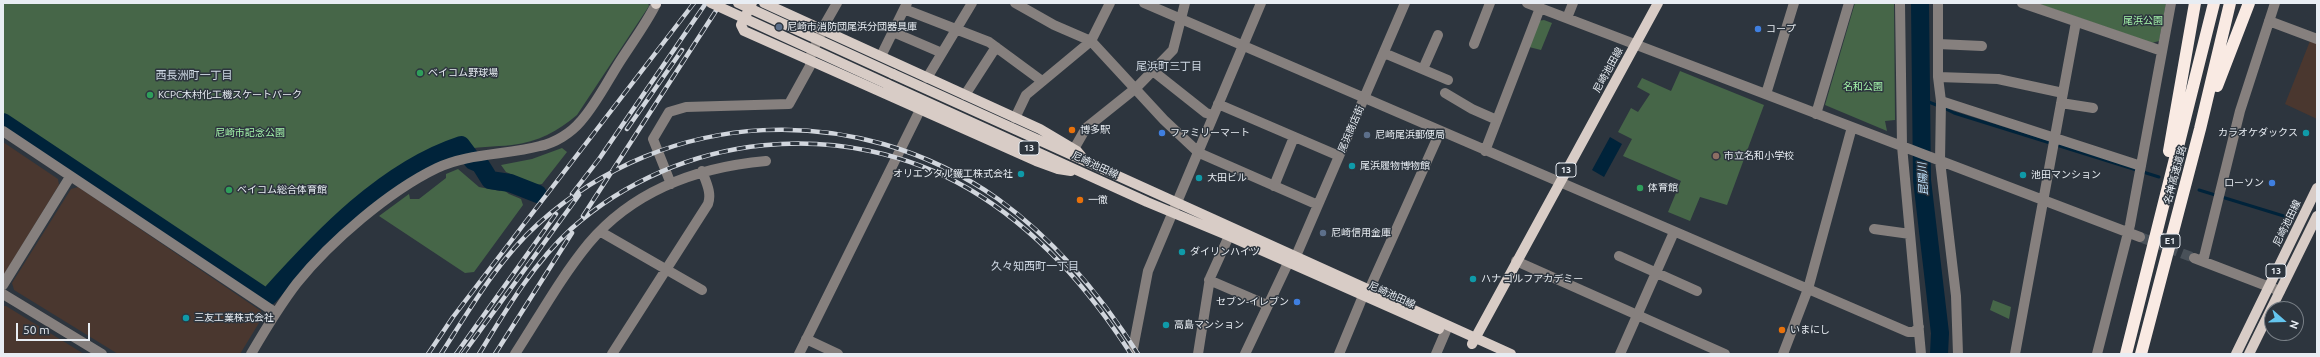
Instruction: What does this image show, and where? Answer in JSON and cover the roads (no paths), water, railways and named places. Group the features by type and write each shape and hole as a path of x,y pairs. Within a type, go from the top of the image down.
{"highway":[{"name":"E1","path":"2162,207 2166,166 2195,3"},
{"name":"名神高速道路","path":"2126,354 2214,3"},
{"name":"名神高速道路","path":"2142,354 2200,129 2230,3"},
{"name":"E1","path":"2200,129 2249,3"}],"main road":[{"name":"尼崎池田線","path":"711,3 1171,212 1288,263 1366,293 1447,329 1474,342 1493,354"},
{"name":"尼崎池田線","path":"738,3 1296,256 1366,293"},
{"path":"752,3 740,25 744,31 1036,161 1058,169 1083,173"},
{"path":"764,3 1015,118 1074,149 1086,162"},
{"name":"尼崎池田線","path":"1474,342 1516,261 1658,3"},
{"name":"尼崎池田線","path":"2236,354 2317,188"},
{"name":"13","path":"2249,354 2317,216"},
{"name":"尼崎池田線","path":"1474,342 1511,354"}],"street":[{"path":"251,354 297,282 328,250 370,213 404,187 438,168 470,159 542,146 559,139 575,127 592,107 656,3"},
{"path":"670,184 653,139 669,112 686,107 789,104 810,66 810,60 837,3"},
{"path":"927,78 972,3"},
{"path":"1015,118 1024,98 1042,81 1091,41 1110,3"},
{"path":"1144,3 1242,47 1909,332 1916,332 1919,327"},
{"path":"1074,149 1086,128 1136,88 1174,50 1185,3"},
{"path":"1135,353 1148,271 1171,212 1261,3"},
{"name":"尾浜商店街","path":"1296,256 1405,3"},
{"path":"1474,44 1490,3"},
{"path":"1527,3 2140,237"},
{"path":"1567,18 1573,3"},
{"path":"1766,94 1794,3"},
{"path":"1816,114 1849,3"},
{"path":"1900,3 1910,234 1921,354"},
{"path":"1938,3 1938,77 1941,105 1938,160 1956,296 1958,354"},
{"path":"2022,3 2162,50"},
{"path":"2096,354 2141,170 2171,3"},
{"path":"2275,3 2240,111 2219,196 2198,259 2280,291"},
{"path":"1017,4 1054,25 1091,41 1164,120 1197,152 1318,205"},
{"path":"881,56 905,6 989,42 1042,81"},
{"path":"1485,151 1540,8"},
{"path":"2270,21 2317,39"},
{"path":"2015,354 2076,22"},
{"path":"893,32 942,54"},
{"path":"1424,69 1438,35"},
{"path":"1938,44 1982,46"},
{"path":"964,95 996,47"},
{"path":"1384,53 1448,80"},
{"path":"1153,71 1206,113 1213,115"},
{"path":"1938,77 1998,79 2063,93"},
{"path":"1445,93 1472,109 1497,120"},
{"path":"2061,103 2093,108"},
{"path":"1218,104 1339,156"},
{"path":"1941,105 2141,170"},
{"path":"799,354 920,110"},
{"path":"1782,354 1808,289 1852,127"},
{"path":"3,132 276,313"},
{"path":"1339,354 1440,132"},
{"path":"1274,186 1294,136"},
{"path":"516,354 580,255 601,232 636,203 670,184 702,171 734,164 766,161"},
{"path":"612,354 708,204 710,198 709,190 702,171"},
{"path":"3,285 70,177"},
{"path":"1874,229 1910,234"},
{"path":"601,232 702,290"},
{"path":"1620,354 1674,232"},
{"path":"1198,354 1209,280 1229,236"},
{"path":"1245,354 1288,263 1296,256"},
{"path":"1619,256 1697,292"},
{"path":"1516,261 1725,354"},
{"path":"1209,280 1267,305"},
{"path":"3,294 102,354"},
{"path":"1436,354 1447,329"},
{"path":"806,339 838,354"}],"water":[{"path":"1610,137 1622,144 1604,177 1592,170"}],"waterway":[{"name":"昆陽川","path":"1920,3 1922,180 1940,333 1939,354"},
{"path":"1921,99 1939,106"},
{"path":"1944,108 1954,113 2159,177"},
{"path":"3,122 265,297 269,296 310,251 333,229 381,188 406,171 433,156 461,145 473,161 480,164 490,180 510,183 538,194"},
{"path":"2199,190 2287,217"}],"tunnel":[{"path":"2140,237 2194,258"}],"railway":[{"path":"428,354 453,317 694,3"},
{"path":"572,194 599,159 706,3"},
{"path":"583,216 721,3"},
{"path":"627,129 682,50"},
{"path":"441,354 485,286 510,253 538,224 589,185 645,157 703,138 763,130 824,132 884,144 943,167 998,199 1039,232 1076,270 1108,310 1138,354"},
{"path":"479,354 521,288 544,257 571,229 614,196 661,172 712,154 764,145 816,144 869,151 920,166 969,189 994,205 1039,241 1079,283 1131,354"},
{"path":"463,354 579,195"},
{"path":"456,354 556,214"},
{"path":"495,354 572,233"}],"place":[{"name":"尼崎市消防団尾浜分団器具庫","path":"779,27"},
{"name":"コープ","path":"1758,29"},
{"name":"ベイコム野球場","path":"420,73"},
{"name":"KCPC木村化工機スケートパーク","path":"150,95"},
{"name":"博多駅","path":"1072,130"},
{"name":"ファミリーマート","path":"1162,133"},
{"name":"カラオケダックス","path":"2306,133"},
{"name":"尼崎尾浜郵便局","path":"1367,135"},
{"name":"市立名和小学校","path":"1716,156"},
{"name":"尾浜履物博物館","path":"1352,166"},
{"name":"オリエンタル鐵工株式会社","path":"1021,174"},
{"name":"池田マンション","path":"2023,175"},
{"name":"大田ビル","path":"1199,178"},
{"name":"ローソン","path":"2272,183"},
{"name":"体育館","path":"1640,188"},
{"name":"ベイコム総合体育館","path":"229,190"},
{"name":"一徹","path":"1080,200"},
{"name":"尼崎信用金庫","path":"1323,233"},
{"name":"ダイリンハイツ","path":"1182,252"},
{"name":"ハナ ゴルフアカデミー","path":"1473,279"},
{"name":"セブン-イレブン","path":"1297,302"},
{"name":"三友工業株式会社","path":"186,318"},
{"name":"高島マンション","path":"1166,325"},
{"name":"いまにし","path":"1782,330"}],"district":[{"name":"尾浜町三丁目","path":"1169,66"},
{"name":"西長洲町一丁目","path":"194,75"},
{"name":"久々知西町一丁目","path":"1035,266"}],"park label":[{"name":"尾浜公園","path":"2143,21"},
{"name":"名和公園","path":"1863,87"},
{"name":"尼崎市記念公園","path":"250,133"}]}
